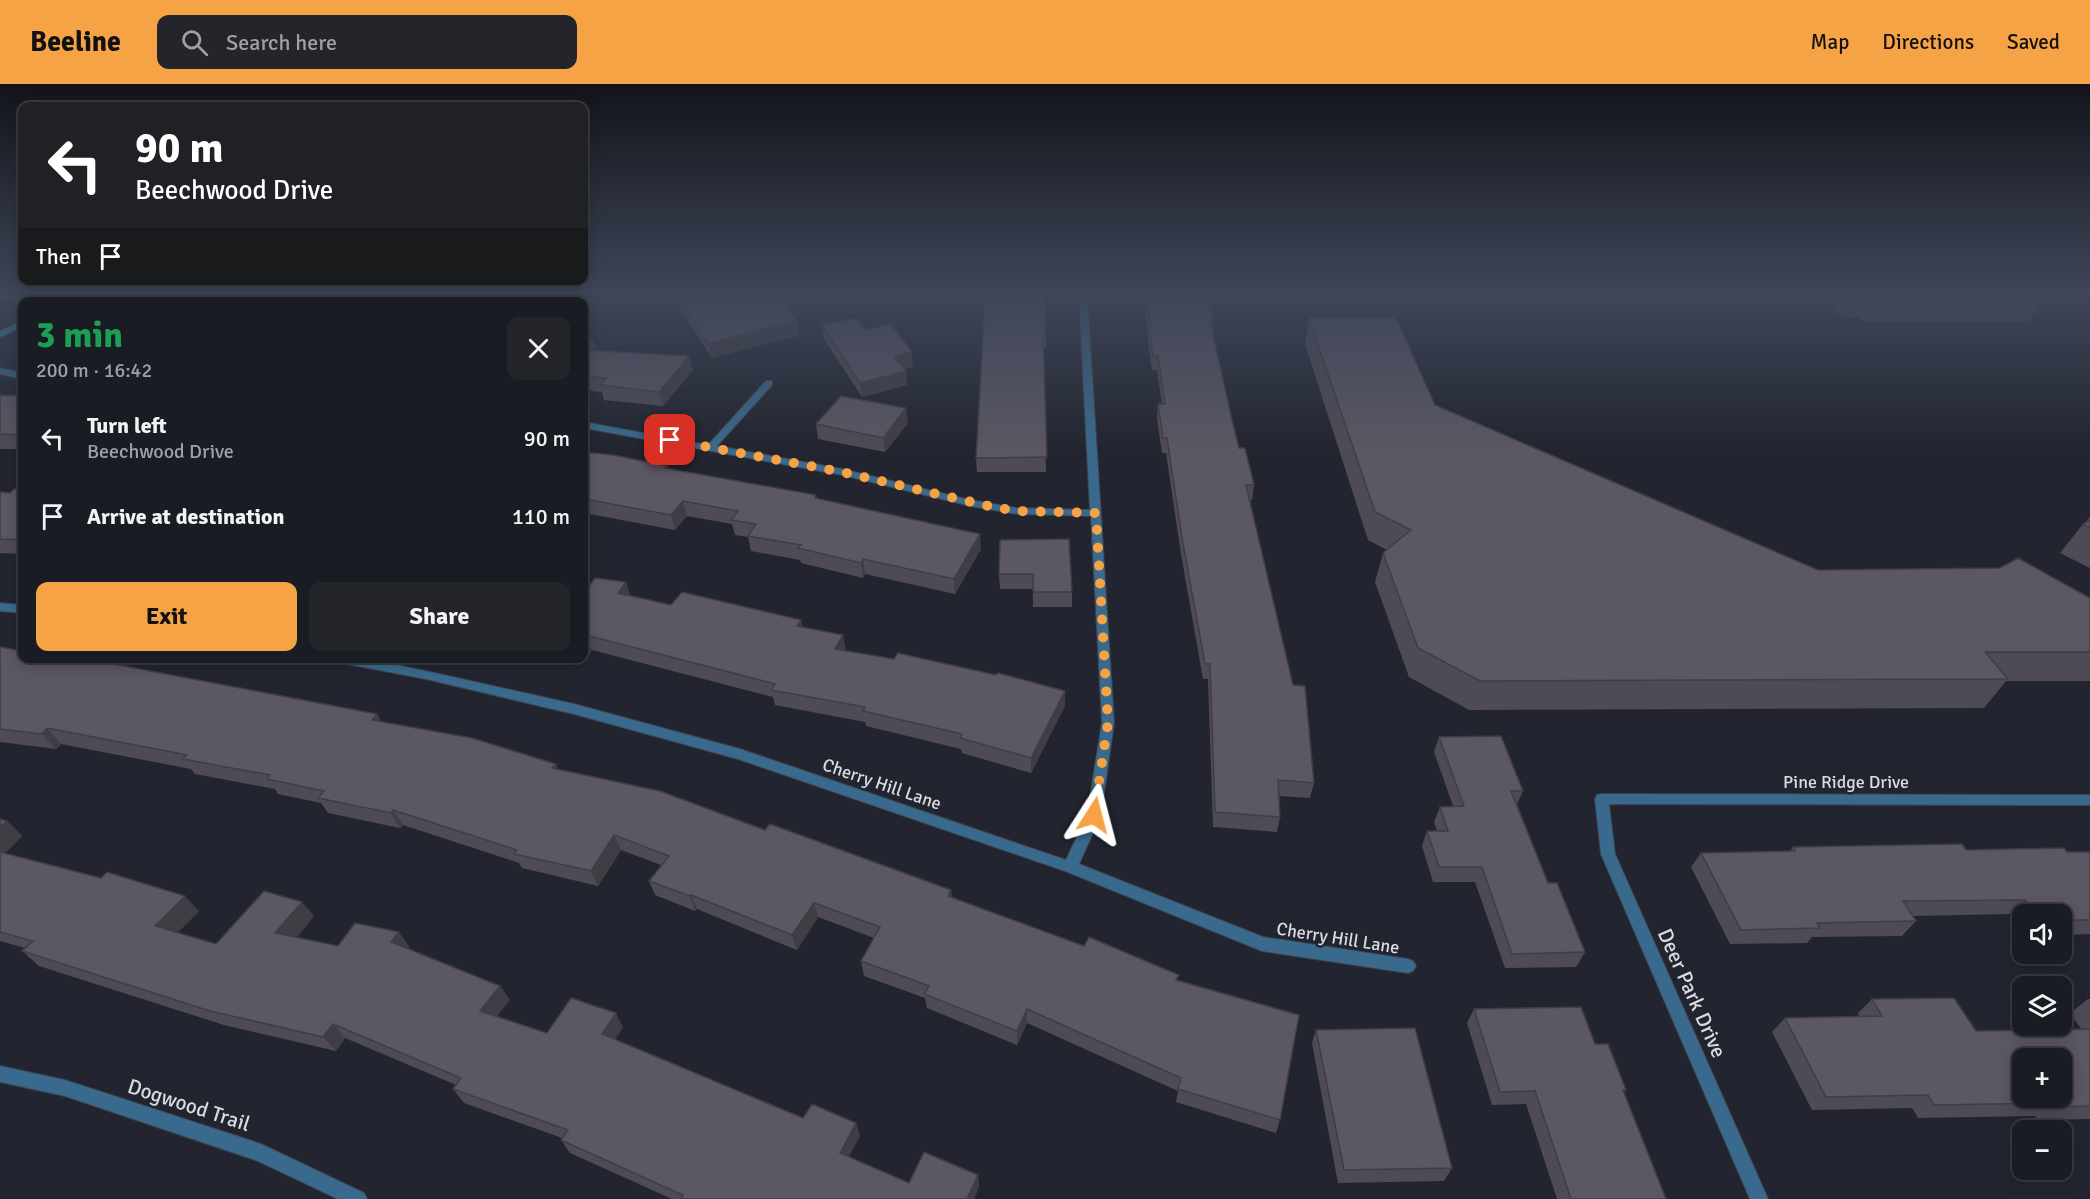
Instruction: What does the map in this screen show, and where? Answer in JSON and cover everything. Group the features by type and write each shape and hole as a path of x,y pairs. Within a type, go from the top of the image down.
{"street":[{"path":"1070,867 1094,815 1108,723 1086,347"},
{"path":"0,371 18,375"},
{"path":"711,447 768,383"},
{"path":"588,426 842,472 993,507 1017,511 1096,513"},
{"path":"0,607 18,609"},
{"name":"Cherry Hill Lane","path":"362,663 574,709 740,754 1070,867 1262,944 1408,966"},
{"name":"Pine Ridge Drive","path":"1602,799 2090,800"},
{"name":"Deer Park Drive","path":"1602,799 1608,854 1759,1199"},
{"name":"Dogwood Trail","path":"0,1074 65,1088 261,1153 358,1199"}],"building":[{"path":"836,347 908,347 912,352 894,357 906,371 860,383"},
{"path":"982,347 1043,347 1047,457 976,458"},
{"path":"1152,347 1216,347 1239,448 1245,448 1254,485 1246,485 1293,685 1305,686 1314,783 1278,780 1280,817 1215,812 1210,664 1205,664 1167,438 1163,438 1158,404 1165,404 1158,356 1153,356"},
{"path":"1319,347 1409,347 1435,405 1818,570 2000,568 2018,558 2090,598 2090,652 1985,652 2008,679 1480,681 1418,648 1383,553 1411,530 1375,512"},
{"path":"588,350 689,356 659,392 600,385 606,378 588,376"},
{"path":"0,395 18,396 18,435 0,434"},
{"path":"841,396 906,408 883,438 816,424"},
{"path":"588,452 613,455 667,466 665,468 816,495 815,498 980,534 954,579 863,559 861,563 798,548 801,545 748,536 756,524 731,520 738,511 683,501 671,515 588,500"},
{"path":"14,489 18,490 18,540 0,539 0,492 10,493"},
{"path":"2090,520 2090,528 2083,524"},
{"path":"1069,539 1072,592 1033,592 1033,574 999,574 1000,540"},
{"path":"595,578 626,582 618,593 671,605 682,592 801,620 797,626 843,635 835,649 894,659 898,653 996,675 998,673 1065,691 1031,758 960,738 962,734 863,711 865,707 771,690 775,684 588,636 588,588"},
{"path":"0,647 18,650 18,663 115,663 377,714 372,720 472,738 556,764 552,768 660,791 765,830 770,824 951,890 948,896 1084,946 1089,937 1179,975 1176,980 1299,1015 1280,1120 1178,1089 1181,1078 1027,1009 1017,1031 924,994 929,986 861,961 880,927 814,903 792,935 649,881 669,856 614,835 591,871 514,854 517,850 393,810 391,813 318,798 324,791 267,779 270,775 183,759 187,755 47,728 42,734 0,729"},
{"path":"1501,736 1523,791 1511,791 1548,883 1557,883 1585,952 1512,954 1482,867 1439,867 1427,831 1448,831 1440,807 1464,806 1439,737"},
{"path":"0,819 7,821 0,827"},
{"path":"1962,844 1966,850 2064,848 2067,852 2090,852 2090,920 2072,920 2072,904 2028,904 2025,900 1903,901 1916,921 1817,923 1820,928 1741,930 1701,853 1795,851 1793,847"},
{"path":"0,852 101,878 107,872 185,896 155,926 216,944 264,891 302,902 275,933 338,946 355,923 399,932 391,942 500,986 480,1011 547,1033 571,998 616,1013 602,1034 803,1118 812,1104 856,1123 840,1153 909,1183 924,1152 978,1175 967,1199 681,1199 683,1195 561,1140 568,1130 453,1089 461,1078 333,1024 323,1037 210,1011 22,951 33,941 0,932"},
{"path":"1954,998 1976,1031 2012,1030 2012,1036 2072,1036 2072,1029 2090,1029 2090,1106 2072,1107 2072,1048 2012,1048 2012,1104 1934,1105 1928,1095 1826,1097 1785,1018 1882,1016 1872,999"},
{"path":"1581,1007 1595,1044 1608,1044 1626,1090 1623,1090 1666,1199 1571,1199 1535,1091 1500,1092 1474,1009"},
{"path":"1415,1028 1452,1168 1344,1170 1316,1030"}],"route":[{"path":"670,440 842,472 993,507 1017,511 1096,513 1108,723 1094,815"}]}
